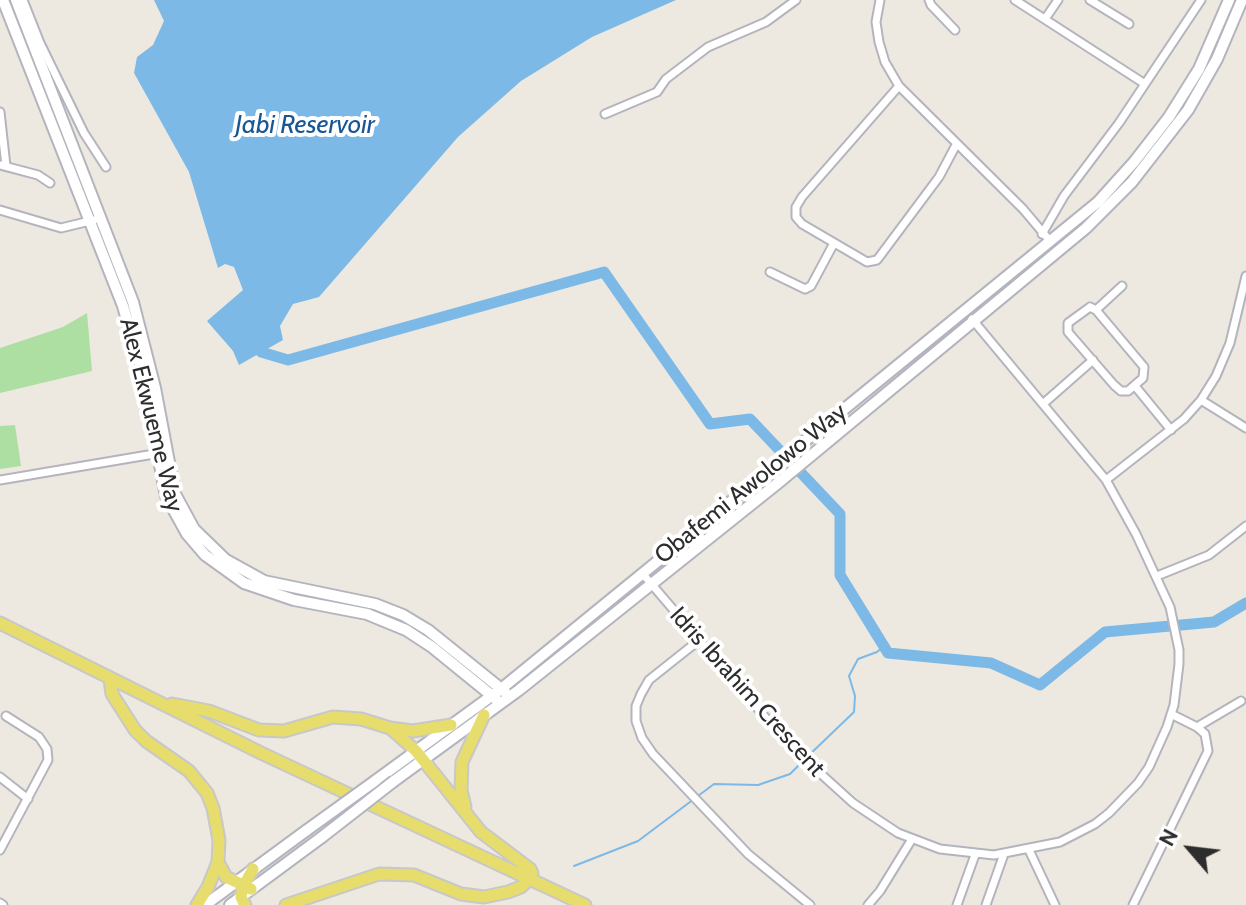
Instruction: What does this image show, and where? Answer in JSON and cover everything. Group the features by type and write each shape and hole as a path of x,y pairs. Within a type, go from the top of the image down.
{"main road":[{"name":"Alex Ekwueme Way","path":"3,0 133,302 163,424 162,453 175,494 203,541 226,560 264,581 375,604 403,615 434,635 501,696"},
{"name":"Alex Ekwueme Way","path":"16,0 96,220"},
{"name":"Obafemi Awolowo Way","path":"253,869 375,781 484,715 501,696 642,573 966,311 1046,238 1098,202 1152,140 1199,69 1229,0"},
{"name":"Obafemi Awolowo Way","path":"230,905 243,892 322,837 394,781 451,725 501,696 778,483 1086,228 1155,155 1203,86 1242,0"},
{"path":"0,623 261,753 585,905"},
{"path":"110,680 112,694 135,730 189,771 207,793 217,822 221,871 243,892 253,869"},
{"path":"162,703 209,711 259,730 284,731 333,717 425,731 451,725"},
{"path":"467,815 461,790 462,762 484,715"},
{"path":"286,905 379,874 414,875 461,894 484,897 521,887 530,879 530,869 490,840 420,755 390,728"},
{"path":"197,905 218,862"},
{"name":"Obafemi Awolowo Way","path":"205,905 243,892"}],"street":[{"path":"23,0 40,43 84,133 106,167"},
{"path":"605,114 657,92 666,79 708,47 766,22 796,0"},
{"path":"880,0 876,22 879,42 885,62 899,86 1023,209 1046,238 1064,196 1201,0"},
{"path":"929,0 955,30"},
{"path":"1015,0 1145,84"},
{"path":"1045,19 1058,0"},
{"path":"1090,0 1129,24"},
{"path":"899,86 802,197 796,207 796,217 802,224 867,262 882,257 939,177 956,145"},
{"path":"0,112 3,166 38,175 50,183"},
{"path":"0,210 61,228 96,220"},
{"path":"770,272 805,289 811,286 834,243"},
{"path":"1106,480 1171,430 1201,400 1216,376 1230,343 1246,276"},
{"path":"1096,310 1122,286"},
{"path":"1090,307 1096,310 1144,367 1143,378 1128,391 1121,391 1093,360 1067,328 1068,323 1090,307"},
{"name":"Idris Ibrahim Crescent","path":"642,573 799,755 853,803 912,839 940,849 975,855 1004,854 1029,850 1077,834 1095,824 1122,801 1153,759 1171,714 1178,681 1179,650 1170,607 1106,480 966,311"},
{"path":"1044,403 1093,360"},
{"path":"1135,386 1171,430"},
{"path":"1201,400 1246,428"},
{"path":"0,480 162,453"},
{"path":"1157,576 1209,555 1246,526"},
{"path":"698,641 649,680 636,706 636,721 642,738 653,754 748,854 810,905"},
{"path":"1197,727 1241,701"},
{"path":"1133,905 1205,759 1208,741 1197,727 1171,714"},
{"path":"1,847 48,760 47,749 39,737 6,716"},
{"path":"0,777 28,799"},
{"path":"868,905 912,839"},
{"path":"1029,850 1055,905"},
{"path":"986,905 1004,854"},
{"path":"957,905 975,855"}],"green space":[{"path":"87,313 92,371 0,393 0,348 63,327"},
{"path":"15,425 21,466 0,469 0,426"}],"water":[{"name":"Jabi Reservoir","path":"154,0 676,0 592,37 521,81 458,137 319,297 293,304 280,326 283,340 239,365 233,351 207,321 243,290 234,267 225,264 218,268 189,172 134,73 137,57 153,45 164,21"}],"waterway":[{"path":"261,352 288,360 604,272 710,424 750,419 840,514 840,575 888,653 991,663 1040,685 1105,632 1214,622 1246,603"},
{"path":"806,758 854,712 855,696 849,676 858,659 884,646"},
{"path":"574,866 638,841 714,784 758,785 790,774 802,762"}]}
